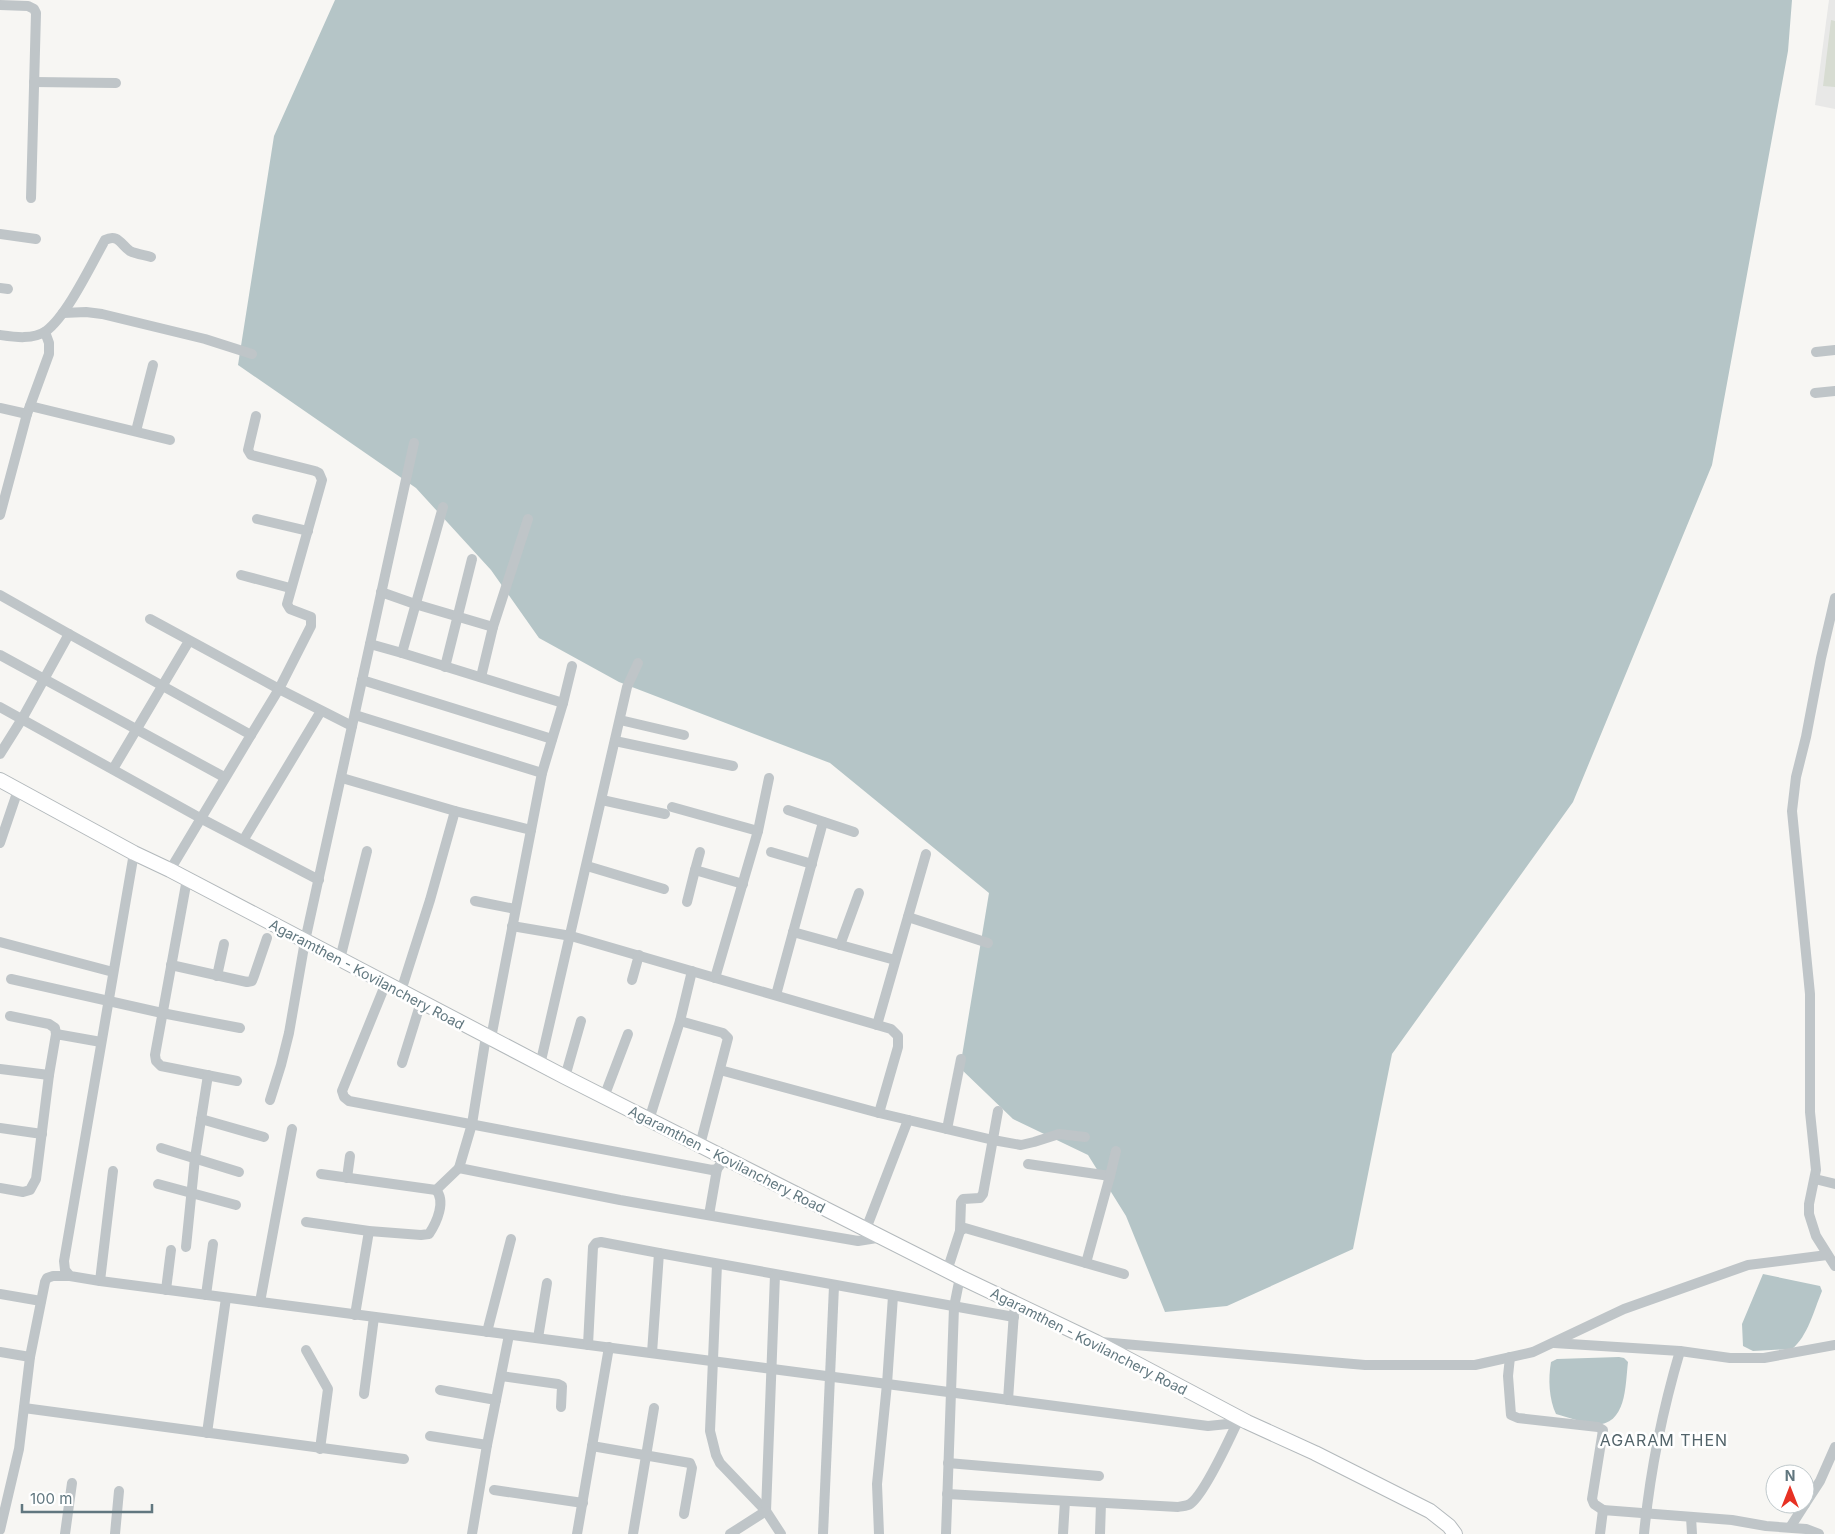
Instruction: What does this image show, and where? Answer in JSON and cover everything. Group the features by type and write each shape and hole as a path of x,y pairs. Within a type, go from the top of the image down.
{"main road":[{"name":"Agaramthen - Kovilanchery Road","path":"0,780 134,853 170,870 540,1065 700,1145 721,1164 883,1237 960,1277 1014,1310 1096,1342 1242,1422 1315,1453 1430,1511 1449,1526 1455,1534"}],"street":[{"path":"0,5 28,6 34,9 36,13 32,198"},
{"path":"34,82 116,83"},
{"path":"0,234 36,239"},
{"path":"0,335 18,338 45,332 63,313 105,240 117,239 123,242 130,250 151,256"},
{"path":"63,313 86,312 102,314 205,339 252,354"},
{"path":"0,515 28,410 49,354 49,343 45,332"},
{"path":"1816,352 1835,350"},
{"path":"136,431 153,365"},
{"path":"1815,393 1835,391"},
{"path":"0,408 28,410 136,431 170,440"},
{"path":"170,870 202,819 224,777 279,689 312,621 311,617 290,609 287,604 321,484 321,476 315,472 251,455 248,450 256,416"},
{"path":"270,1100 289,1033 305,941 320,880 414,443"},
{"path":"402,653 443,507"},
{"path":"257,519 308,532"},
{"path":"480,677 528,519"},
{"path":"446,667 472,559"},
{"path":"241,575 290,588"},
{"path":"381,592 494,627"},
{"path":"0,595 251,735"},
{"path":"1835,598 1796,777 1792,811 1809,974 1810,1112 1816,1161 1815,1179 1809,1204 1816,1236 1835,1266"},
{"path":"150,619 321,710 354,721 542,773"},
{"path":"0,754 22,719 69,634"},
{"path":"113,769 138,730 189,641"},
{"path":"370,644 563,703"},
{"path":"0,655 224,777"},
{"path":"540,1065 627,686 638,663"},
{"path":"436,1190 459,1168 472,1124 542,773 572,666"},
{"path":"362,680 552,739"},
{"path":"0,707 202,819 320,880"},
{"path":"244,840 321,710"},
{"path":"620,720 684,735"},
{"path":"615,741 733,766"},
{"path":"342,778 455,811 531,830"},
{"path":"716,978 758,831 769,778"},
{"path":"0,843 18,790"},
{"path":"602,800 669,810 758,831"},
{"path":"788,810 854,832"},
{"path":"401,991 430,900 455,811"},
{"path":"776,996 823,822"},
{"path":"340,959 366,851"},
{"path":"687,902 700,852"},
{"path":"771,852 812,864"},
{"path":"70,1276 65,1270 64,1261 134,853"},
{"path":"877,1025 926,854"},
{"path":"587,866 664,889"},
{"path":"695,870 743,884"},
{"path":"187,879 162,1013 155,1055 156,1061 161,1066 237,1081"},
{"path":"840,944 859,893"},
{"path":"475,901 515,909"},
{"path":"908,917 988,943"},
{"path":"512,926 571,936 891,1029 898,1036 898,1047 879,1113"},
{"path":"793,932 895,960"},
{"path":"171,965 247,982 252,981 267,938"},
{"path":"0,942 113,972"},
{"path":"217,976 224,944"},
{"path":"632,980 639,955"},
{"path":"649,1120 680,1021 692,971"},
{"path":"11,979 162,1013 240,1028"},
{"path":"386,983 342,1091 344,1098 349,1101 472,1124 721,1164 709,1215"},
{"path":"402,1063 421,1002"},
{"path":"0,1188 23,1192 30,1190 34,1185 56,1034 55,1028 49,1024 10,1016"},
{"path":"564,1077 581,1021"},
{"path":"680,1021 726,1035 727,1043 700,1145"},
{"path":"56,1034 101,1042"},
{"path":"604,1097 628,1034"},
{"path":"947,1129 961,1059"},
{"path":"0,1069 49,1075"},
{"path":"720,1070 879,1113 993,1140 1021,1145 1059,1134 1085,1137"},
{"path":"186,1247 195,1158 208,1075"},
{"path":"947,1271 960,1231 961,1202 963,1199 980,1198 983,1194 998,1111"},
{"path":"201,1119 264,1137"},
{"path":"866,1229 908,1120"},
{"path":"0,1128 42,1134"},
{"path":"260,1302 292,1130"},
{"path":"161,1148 239,1172"},
{"path":"1086,1263 1116,1150"},
{"path":"347,1178 350,1156"},
{"path":"1028,1164 1110,1176"},
{"path":"459,1168 620,1200 858,1241 883,1237"},
{"path":"100,1281 113,1170"},
{"path":"306,1222 421,1236 429,1234 433,1229 441,1201 440,1194 436,1190 321,1174"},
{"path":"1815,1179 1835,1184"},
{"path":"158,1184 236,1205"},
{"path":"960,1231 962,1229 969,1229 1124,1274"},
{"path":"355,1314 369,1231"},
{"path":"487,1332 511,1239"},
{"path":"588,1344 593,1247 596,1242 601,1242 954,1307 1014,1310 1008,1400"},
{"path":"206,1295 213,1244"},
{"path":"166,1290 171,1250"},
{"path":"652,1353 659,1253"},
{"path":"1096,1342 1365,1365 1475,1365 1533,1352 1624,1309 1748,1265 1827,1255"},
{"path":"717,1264 710,1431 716,1456 720,1463 766,1511 781,1534"},
{"path":"730,1534 744,1530 766,1511 775,1275"},
{"path":"0,1530 19,1449 30,1357 41,1301 47,1278 53,1276 70,1276 1208,1426 1242,1422"},
{"path":"946,1534 954,1307 960,1277"},
{"path":"538,1338 547,1283"},
{"path":"823,1534 834,1286"},
{"path":"0,1294 41,1301"},
{"path":"879,1534 878,1475 888,1384 893,1296"},
{"path":"208,1433 226,1298"},
{"path":"364,1394 374,1317"},
{"path":"472,1534 487,1444 509,1335"},
{"path":"1553,1343 1680,1351 1730,1358 1764,1358 1835,1345"},
{"path":"577,1534 609,1347"},
{"path":"306,1350 328,1389 320,1449"},
{"path":"1644,1534 1652,1468 1664,1406 1680,1351"},
{"path":"0,1352 30,1357"},
{"path":"1510,1357 1508,1376 1511,1415 1518,1418 1598,1427 1603,1430 1592,1499 1594,1504 1603,1510 1732,1520 1766,1526 1791,1526 1813,1533"},
{"path":"501,1376 562,1386 561,1407"},
{"path":"440,1390 496,1400"},
{"path":"24,1408 404,1459"},
{"path":"633,1534 654,1408"},
{"path":"947,1494 1178,1507 1189,1505 1198,1496 1242,1422"},
{"path":"430,1436 487,1444"},
{"path":"592,1446 690,1463 692,1468 684,1514"},
{"path":"1815,1489 1835,1448"},
{"path":"948,1463 1100,1476"},
{"path":"64,1534 72,1483"},
{"path":"494,1490 583,1503"},
{"path":"115,1534 119,1491"},
{"path":"1063,1534 1065,1501"},
{"path":"1100,1534 1101,1503"},
{"path":"1600,1534 1603,1510"},
{"path":"1791,1526 1799,1514"},
{"path":"1691,1517 1692,1534"}],"shaded area":[{"path":"335,0 1792,0 1788,51 1712,465 1573,802 1392,1054 1353,1249 1227,1306 1165,1312 1126,1216 1088,1155 1013,1119 960,1068 989,893 830,763 619,682 539,638 491,570 416,488 238,365 274,136"},
{"path":"1829,0 1835,0 1835,109 1815,105"},
{"path":"1831,20 1835,21 1835,87 1823,86"},
{"path":"1763,1274 1820,1286 1822,1291 1806,1330 1798,1344 1792,1349 1753,1351 1743,1346 1742,1324"},
{"path":"1624,1358 1628,1362 1625,1393 1618,1412 1612,1419 1604,1424 1593,1425 1556,1414 1550,1389 1551,1362 1557,1359"}],"district":[{"name":"AGARAM THEN","path":"1664,1440"}]}
